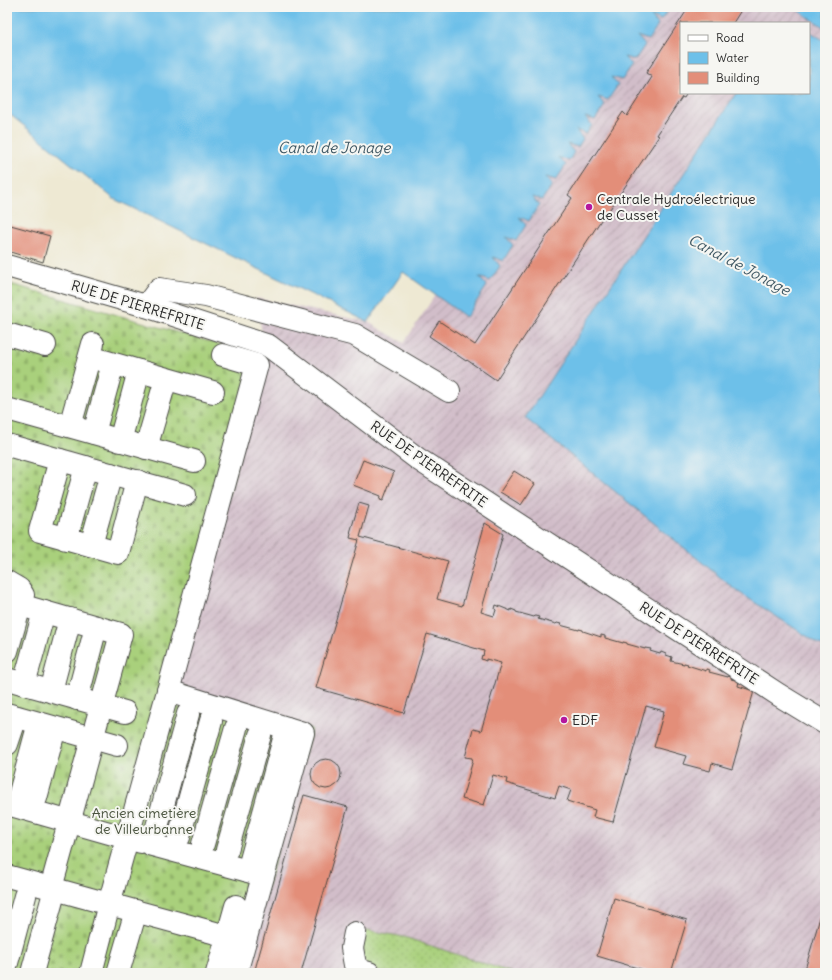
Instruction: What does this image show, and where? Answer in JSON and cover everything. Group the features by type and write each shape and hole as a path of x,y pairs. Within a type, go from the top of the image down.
{"street":[{"name":"RUE DE PIERREFRITE","path":"7,266 146,306 269,346 418,459 825,723"},
{"path":"146,306 159,289 198,294 355,335 449,391"},
{"path":"7,334 46,345"},
{"path":"70,426 92,350 113,364 213,392"},
{"path":"90,973 258,365 223,355"},
{"path":"94,433 113,364"},
{"path":"120,441 140,371"},
{"path":"146,448 166,379"},
{"path":"7,409 194,462"},
{"path":"7,445 185,495"},
{"path":"60,460 40,531 91,546 118,553 137,482"},
{"path":"66,538 86,467"},
{"path":"91,546 111,474"},
{"path":"7,582 19,589 23,594 7,651"},
{"path":"20,605 121,634 102,706 86,736 67,811 52,893 32,973"},
{"path":"44,612 15,681 125,712"},
{"path":"51,691 70,620"},
{"path":"77,699 96,627"},
{"path":"168,691 211,721 260,735 285,735"},
{"path":"190,706 285,735"},
{"path":"154,838 190,706"},
{"path":"7,744 11,715 117,745"},
{"path":"179,837 211,721"},
{"path":"17,796 47,725"},
{"path":"203,844 236,728"},
{"path":"227,850 260,735"},
{"path":"217,973 236,939 285,735"},
{"path":"17,796 67,811 128,838 179,837 227,850 254,868"},
{"path":"17,796 67,811 98,814"},
{"path":"154,838 254,868"},
{"path":"7,876 52,893 110,904 236,939"},
{"path":"7,963 16,893 52,893"},
{"path":"236,906 236,973"},
{"path":"118,973 136,911"},
{"path":"355,933 352,948 355,970"}],"shaded area":[{"path":"670,7 793,7 825,28 825,41 810,32 810,22 788,22 783,20 782,22 680,22 680,94 735,94 525,418 737,591 825,648 825,973 243,973 176,688 266,358 256,298 368,322 404,343 435,295 466,316 479,276 490,281 492,257 623,56 645,45 637,36 648,40 658,25 650,16 661,20"}],"green space":[{"name":"Ancien cimetière de Villeurbanne","path":"7,283 266,358 176,688 312,729 243,973 7,973"},
{"path":"367,930 404,937 513,973 384,973 370,968 363,959 362,950"}],"water":[{"name":"Canal de Jonage","path":"7,7 670,7 661,20 651,16 658,25 648,40 637,36 645,45 635,60 624,57 632,65 622,80 611,77 618,85 608,100 598,97 605,105 595,120 585,117 592,125 586,134 576,130 583,139 578,147 567,144 574,152 569,161 558,157 566,165 556,180 545,177 552,185 542,200 532,197 539,205 529,221 519,217 526,225 516,241 506,237 513,245 503,261 493,257 500,266 490,281 479,277 487,286 466,317 403,272 368,322 114,199 7,112"},
{"path":"793,7 825,7 825,28"},
{"name":"Canal de Jonage","path":"810,32 825,41 825,648 737,591 525,418 735,94 810,94"}],"building":[{"name":"Centrale Hydroélectrique de Cusset","path":"689,7 743,7 734,22 680,22 680,94 686,94 684,98 682,97 657,135 659,136 604,218 603,217 496,380 429,336 439,321 475,345 572,198 568,195 623,112 627,116 652,77 646,73"},
{"path":"7,224 50,236 43,262 7,251"},
{"path":"363,460 394,472 383,501 380,500 381,496 353,485"},
{"path":"514,471 535,484 521,505 500,492"},
{"name":"EDF","path":"359,503 369,506 360,537 448,561 437,599 462,606 485,523 503,534 481,612 494,616 496,605 511,611 511,609 516,612 539,617 538,619 583,630 601,637 601,635 605,636 605,638 645,649 651,649 650,651 660,654 661,652 672,657 671,661 688,664 687,665 706,671 706,669 710,670 709,672 732,677 731,679 739,681 738,686 754,691 732,769 712,763 710,771 683,764 686,756 654,747 664,711 646,706 613,822 593,817 595,810 567,801 571,790 559,786 555,798 506,783 507,779 493,775 484,805 462,799 473,760 472,758 465,757 473,729 481,731 501,663 481,659 484,651 427,634 404,713 316,688 359,540 350,538 350,533"},
{"path":"326,759 337,763 341,774 337,785 326,789 315,785 311,774 315,763"},
{"path":"304,795 348,807 301,973 254,973"},
{"path":"614,898 687,920 671,973 654,973 597,956"},
{"path":"825,900 825,973 804,973 818,921"}],"place":[{"name":"Centrale Hydroélectrique de Cusset","path":"589,207"},
{"name":"EDF","path":"564,720"}]}
